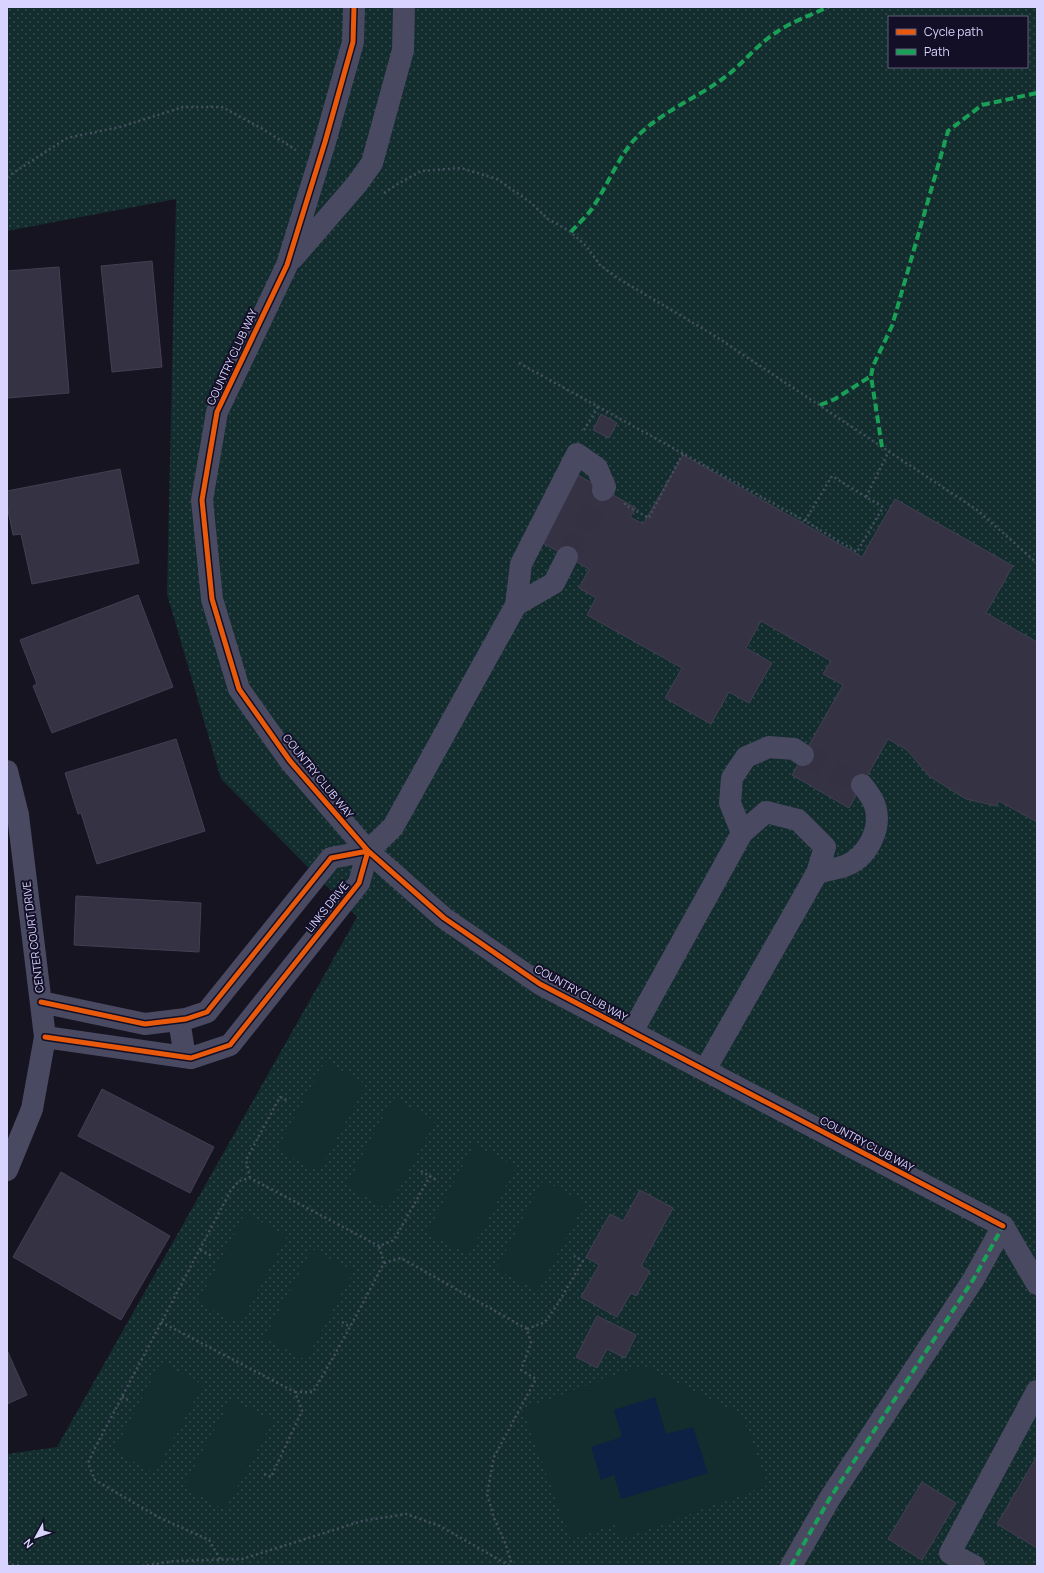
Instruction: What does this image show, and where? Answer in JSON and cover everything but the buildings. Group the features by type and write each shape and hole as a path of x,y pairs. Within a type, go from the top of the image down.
{"street":[{"name":"COUNTRY CLUB WAY","path":"354,7 353,42 325,142 287,265 217,412 202,500 212,599 239,689 290,761 368,851 444,918 540,984 1003,1226"},
{"name":"COUNTRY CLUB WAY","path":"287,265 357,184 372,163 403,50 404,7"},
{"path":"41,1002 145,1024 186,1019 207,1012 331,858 368,851 393,826 516,605 521,564 577,454 597,468 605,487 603,490"},
{"path":"516,605 554,583 567,557"},
{"path":"742,833 730,803 732,778 746,757 769,747 794,749 803,754"},
{"name":"CENTER COURT DRIVE","path":"7,771 18,815 45,1037 32,1109 7,1170"},
{"path":"817,872 848,865 866,851 876,830 876,813 875,806 862,785"},
{"path":"632,1032 742,833 766,812 798,820 826,847 817,872 705,1070"},
{"name":"LINKS DRIVE","path":"45,1037 191,1058 230,1045 359,883 368,851"},
{"path":"178,1020 185,1057"},
{"path":"1003,1226 1037,1284"},
{"path":"791,1566 830,1498 973,1280 1003,1226"},
{"path":"974,1566 950,1553 1037,1391"}],"path":[{"path":"7,177 68,138 120,127 183,107 222,107 261,128 297,151"},
{"path":"378,197 421,171 461,168 497,179 530,202 548,219 571,232 587,247 600,264 619,279 712,334 977,510 1037,563"},
{"path":"519,363 805,521 857,552 883,507 832,476 805,521"},
{"path":"866,497 889,451"},
{"path":"250,1178 246,1160 280,1097 288,1101"},
{"path":"421,1171 438,1181"},
{"path":"379,1246 394,1240 430,1176"},
{"path":"161,1322 295,1392 313,1392 384,1263 379,1246 250,1178 239,1181 231,1190 200,1250 161,1322 94,1450 88,1463 95,1480 158,1517 209,1540 220,1559"},
{"path":"200,1250 212,1256"},
{"path":"527,1329 545,1322 557,1305 583,1261 574,1256"},
{"path":"384,1263 401,1258 527,1329 531,1342 521,1370 536,1379 494,1457 487,1494 494,1518 506,1545 511,1566"},
{"path":"342,1322 350,1327"},
{"path":"264,1474 271,1477 302,1411 295,1392"},
{"path":"122,1397 128,1400"},
{"path":"142,1566 174,1561 242,1559 362,1521 406,1514 440,1526 511,1566"},
{"path":"7,1564 22,1566"}],"green space":[{"path":"7,7 1037,7 1037,1566 7,1566 7,1454 57,1447 357,917 221,779 167,594 176,199 7,231"},
{"path":"325,1061 366,1084 319,1172 277,1149"},
{"path":"393,1098 435,1121 388,1209 346,1186"},
{"path":"474,1144 516,1167 469,1255 427,1233"},
{"path":"543,1180 585,1203 538,1291 496,1269"},
{"path":"245,1213 287,1236 240,1324 198,1302"},
{"path":"312,1249 354,1271 306,1360 264,1338"},
{"path":"161,1362 203,1385 155,1473 114,1451"},
{"path":"643,1365 742,1415 768,1485 620,1540 614,1524 571,1540 522,1409"},
{"path":"231,1399 273,1421 225,1510 183,1487"}],"water":[{"path":"655,1397 666,1434 693,1427 708,1473 621,1499 614,1475 601,1480 591,1447 622,1437 614,1410"}],"tunnel":[{"path":"567,557 603,490"},
{"path":"803,755 862,785"}],"marked path":[{"path":"571,232 591,210 628,148 634,140 653,122 721,80 764,41 778,31 791,23 828,7"},
{"path":"882,447 871,376 873,366 892,326 948,131 982,105 1037,93"},
{"path":"820,405 835,399 871,376"},
{"path":"791,1566 830,1498 973,1280 1003,1226"}],"cycle path":[{"path":"354,7 353,42 325,142 287,265 217,412 202,500 212,599 239,689 290,761 368,851 444,918 540,984 1003,1226"},
{"path":"41,1002 145,1024 186,1019 207,1012 331,858 368,851 359,883 230,1045 191,1058 45,1037"}]}
